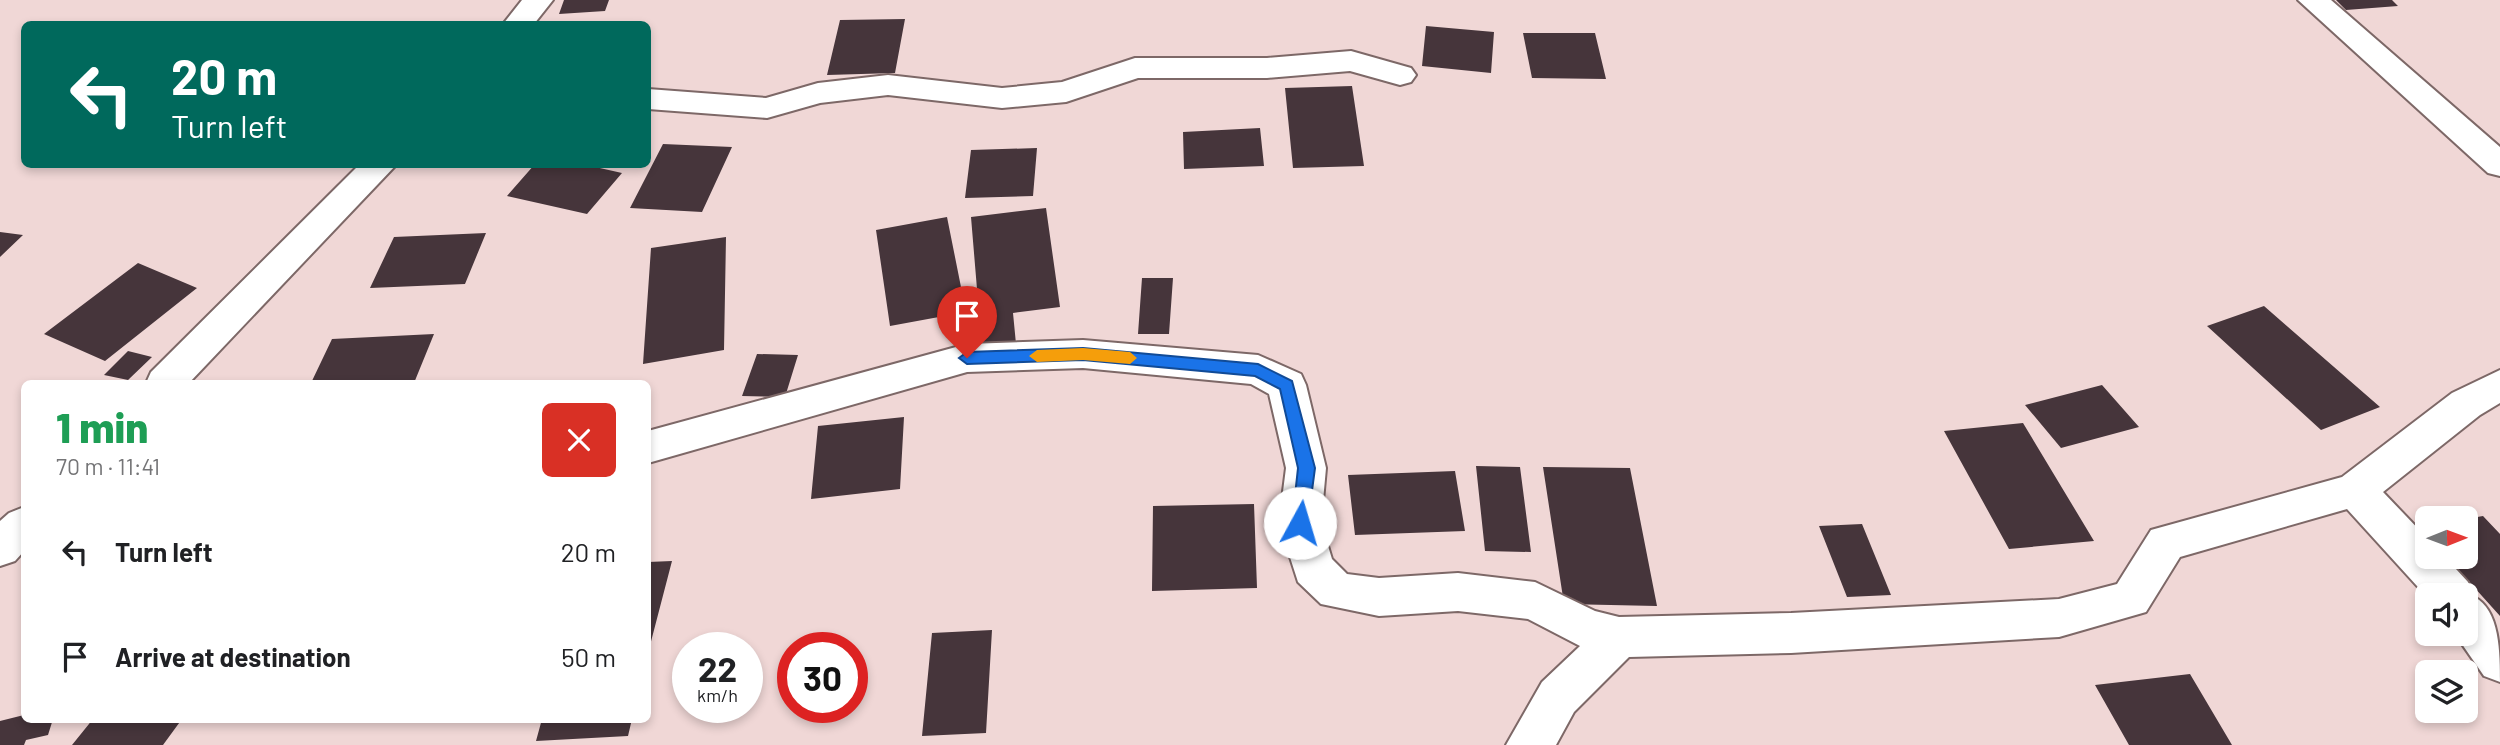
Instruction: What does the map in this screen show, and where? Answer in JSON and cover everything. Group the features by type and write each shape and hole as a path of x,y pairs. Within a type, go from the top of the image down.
{"street":[{"path":"520,21 538,0"},
{"path":"2313,0 2500,165"},
{"path":"651,99 766,108 818,93 888,85 1002,99 1066,92 1135,68 1267,68 1352,61 1400,75"},
{"path":"168,380 376,168"},
{"path":"651,446 967,358 1083,354 1258,370 1287,385 1307,468 1300,523 1313,569 1336,591 1378,597 1458,592 1535,601 1585,628 1619,637 1791,633 2059,618 2131,599 2166,543 2355,491 2466,404 2500,385"},
{"path":"2355,491 2442,583"},
{"path":"0,548 21,528"},
{"path":"2478,630 2500,662"},
{"path":"1530,745 1558,697 1619,637"}],"building":[{"path":"564,0 609,0 605,11 559,14"},
{"path":"2336,0 2392,0 2398,6 2346,10"},
{"path":"905,19 895,73 827,75 840,20"},
{"path":"1426,26 1494,32 1491,73 1422,66"},
{"path":"1523,33 1595,33 1606,79 1532,78"},
{"path":"1352,86 1364,166 1293,168 1285,88"},
{"path":"1260,128 1264,166 1184,169 1183,132"},
{"path":"663,144 732,147 702,212 630,208"},
{"path":"1037,148 1033,196 965,198 971,150"},
{"path":"532,168 600,168 622,173 587,214 507,196"},
{"path":"1046,208 1060,307 1013,313 1016,344 982,349 971,217"},
{"path":"947,217 966,312 890,326 876,230"},
{"path":"0,232 23,235 0,257"},
{"path":"486,233 465,284 370,288 394,237"},
{"path":"726,237 724,350 643,364 651,248"},
{"path":"138,263 197,288 105,361 44,334"},
{"path":"1142,278 1173,278 1169,334 1138,334"},
{"path":"2264,306 2380,407 2321,430 2207,326"},
{"path":"434,334 415,380 312,380 332,339"},
{"path":"128,351 152,357 128,380 104,375"},
{"path":"757,354 798,355 785,397 742,396"},
{"path":"2102,385 2139,427 2061,448 2025,405"},
{"path":"904,417 900,489 811,499 818,426"},
{"path":"2023,423 2094,541 2009,549 1944,431"},
{"path":"1476,466 1520,467 1531,552 1485,551"},
{"path":"1543,467 1630,468 1657,606 1564,604"},
{"path":"1455,471 1465,531 1355,535 1348,475"},
{"path":"1254,504 1257,588 1152,591 1153,506"},
{"path":"2483,516 2500,534 2500,616 2478,592 2478,583 2470,583 2458,569 2478,569 2478,517"},
{"path":"1862,524 1891,595 1847,597 1819,526"},
{"path":"672,561 651,642 651,562"},
{"path":"992,630 986,733 922,736 932,633"},
{"path":"2190,674 2232,745 2129,745 2095,685"},
{"path":"21,716 21,723 52,723 48,735 26,740 24,745 0,745 0,721"},
{"path":"90,723 179,723 163,745 72,745"},
{"path":"541,723 631,723 628,736 536,741"}],"slow traffic":[{"path":"1037,356 1083,354 1130,358"}],"route":[{"path":"967,358 1083,354 1258,370 1287,385 1307,468 1300,523"}]}
